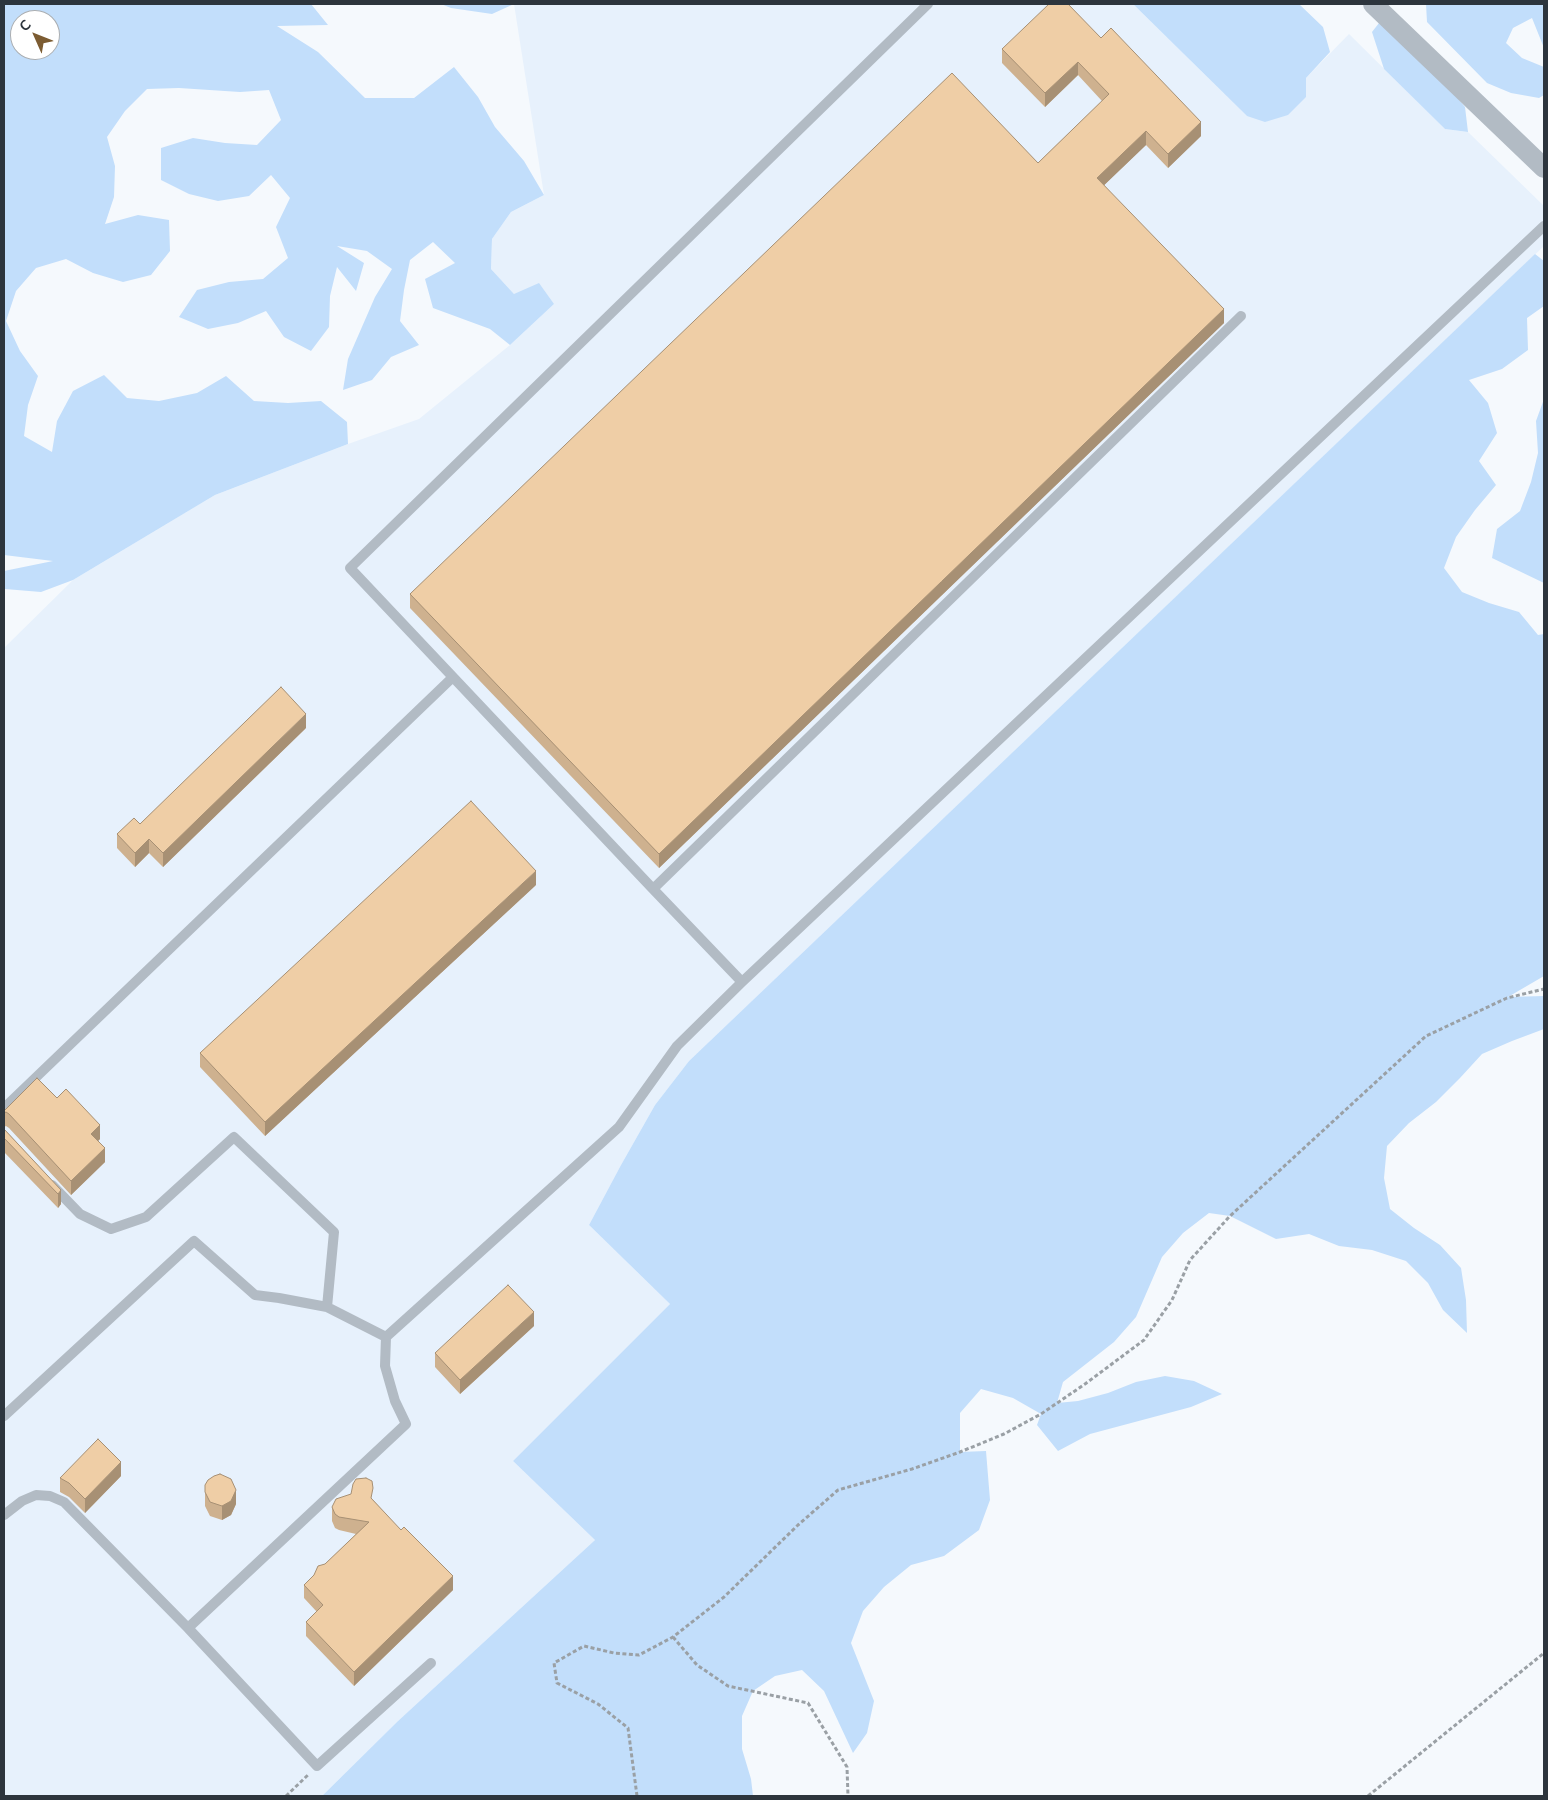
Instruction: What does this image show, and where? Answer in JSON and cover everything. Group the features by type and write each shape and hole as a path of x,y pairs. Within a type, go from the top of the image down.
{"street":[{"path":"1373,4 1544,168"}],"lane":[{"path":"742,982 350,568 928,4"},
{"path":"188,1628 406,1424 395,1401 385,1366 386,1337 619,1127 677,1046 742,982 1544,226"},
{"path":"653,889 1241,316"},
{"path":"4,1108 453,677"},
{"path":"42,1174 80,1214 111,1230 146,1217 234,1137 334,1232 326,1307"},
{"path":"4,1416 194,1241 255,1295 326,1307 386,1337"},
{"path":"4,1515 22,1501 36,1494 50,1496 64,1502 188,1628 317,1766 431,1663"}],"path":[{"path":"637,1796 628,1728 598,1704 557,1683 554,1663 584,1646 640,1655 672,1637 724,1597 798,1525 838,1490 912,1470 1004,1434 1041,1414 1144,1340 1172,1300 1190,1260 1230,1216 1426,1036 1507,998 1544,989"},
{"path":"672,1637 697,1665 728,1686 808,1703 847,1767 848,1796"},
{"path":"1368,1796 1544,1653"},
{"path":"286,1796 317,1766"}],"shaded area":[{"path":"4,4 311,4 328,25 277,26 318,52 365,98 414,98 454,67 478,97 495,127 524,161 544,195 511,212 492,239 491,269 514,294 539,283 554,304 510,345 490,329 433,308 425,279 455,263 433,242 410,260 404,290 400,321 419,345 391,357 372,380 343,390 348,359 375,297 392,269 367,251 337,246 364,263 356,291 337,267 330,296 329,327 311,351 284,337 266,311 238,323 208,329 179,317 197,290 229,282 263,279 288,258 276,227 290,198 271,175 249,196 218,201 189,194 161,180 161,148 193,138 257,145 281,120 269,90 240,92 179,88 147,89 125,111 107,137 115,166 114,197 105,224 138,215 169,220 170,251 151,275 123,282 93,273 66,259 36,268 16,291 6,321 20,351 38,376 28,405 24,436 52,452 57,421 73,391 104,375 127,398 159,401 197,393 226,376 254,401 288,403 321,401 347,422 348,444 215,495 73,580 41,592 5,589 4,571 53,561 4,555"},
{"path":"441,4 514,4 492,14 451,8"},
{"path":"514,4 1133,4 1247,116 1306,97 1306,78 1349,34 1445,129 1468,132 1544,206 1544,246 689,1061 655,1105 589,1225 670,1304 513,1461 595,1540 398,1721 322,1796 4,1796 4,648 73,580 215,495 419,419 510,345 554,304 514,294 491,269 492,239 511,212 544,195"},
{"path":"1133,4 1299,4 1323,27 1330,52 1306,78 1306,97 1288,115 1265,122 1247,116"},
{"path":"1426,4 1544,4 1544,48 1532,18 1513,28 1506,43 1522,58 1544,67 1544,95 1539,98 1511,93 1487,83 1427,22"},
{"path":"1379,23 1436,71 1465,107 1468,132 1445,129 1384,69 1372,32"},
{"path":"1535,254 1544,261 1544,306 1527,318 1528,350 1502,369 1469,380 1488,403 1497,433 1479,461 1496,485 1456,537 1444,568 1462,592 1519,612 1538,635 1544,634 1544,976 1508,997 1544,996 1544,1029 1482,1054 1436,1102 1409,1123 1387,1146 1384,1178 1390,1209 1440,1245 1461,1268 1466,1300 1467,1333 1443,1310 1428,1283 1406,1261 1372,1250 1339,1246 1309,1234 1276,1239 1230,1216 1209,1213 1183,1233 1162,1257 1136,1317 1114,1342 1063,1382 1057,1403 1078,1401 1108,1393 1136,1382 1165,1376 1194,1381 1222,1394 1191,1407 1090,1434 1058,1451 1037,1425 1041,1414 1013,1398 981,1389 960,1413 960,1452 986,1451 990,1500 979,1530 944,1556 911,1565 884,1587 863,1611 851,1643 874,1701 867,1733 853,1753 824,1691 802,1670 775,1676 753,1691 742,1716 742,1749 751,1779 753,1796 322,1796 398,1721 595,1540 513,1461 670,1304 589,1225 655,1105 689,1061"},
{"path":"1544,399 1544,583 1492,558 1497,529 1520,511 1531,482 1538,453 1536,421"}],"building":[{"path":"1049,4 1068,4 1101,38 1111,28 1201,122 1168,154 1146,131 1097,178 1224,309 659,854 410,594 952,73 1038,163 1109,94 1078,62 1045,93 1002,49"},
{"path":"281,687 306,714 163,853 149,839 135,853 117,834 134,818 140,824"},
{"path":"471,801 536,871 265,1122 200,1053"},
{"path":"37,1078 57,1098 66,1089 100,1125 91,1134 105,1148 71,1181 9,1114 4,1113"},
{"path":"4,1129 61,1190 58,1194 4,1138"},
{"path":"508,1285 534,1312 460,1380 435,1353"},
{"path":"98,1439 121,1462 85,1499 69,1483 60,1478"},
{"path":"220,1474 231,1479 236,1490 231,1501 222,1506 210,1502 205,1492 205,1485 208,1480"},
{"path":"366,1478 372,1481 371,1498 401,1530 404,1527 453,1576 354,1672 306,1622 323,1605 304,1585 314,1575 318,1566 325,1564 369,1522 339,1517 335,1514 332,1507 336,1499 351,1494 356,1479"}]}
